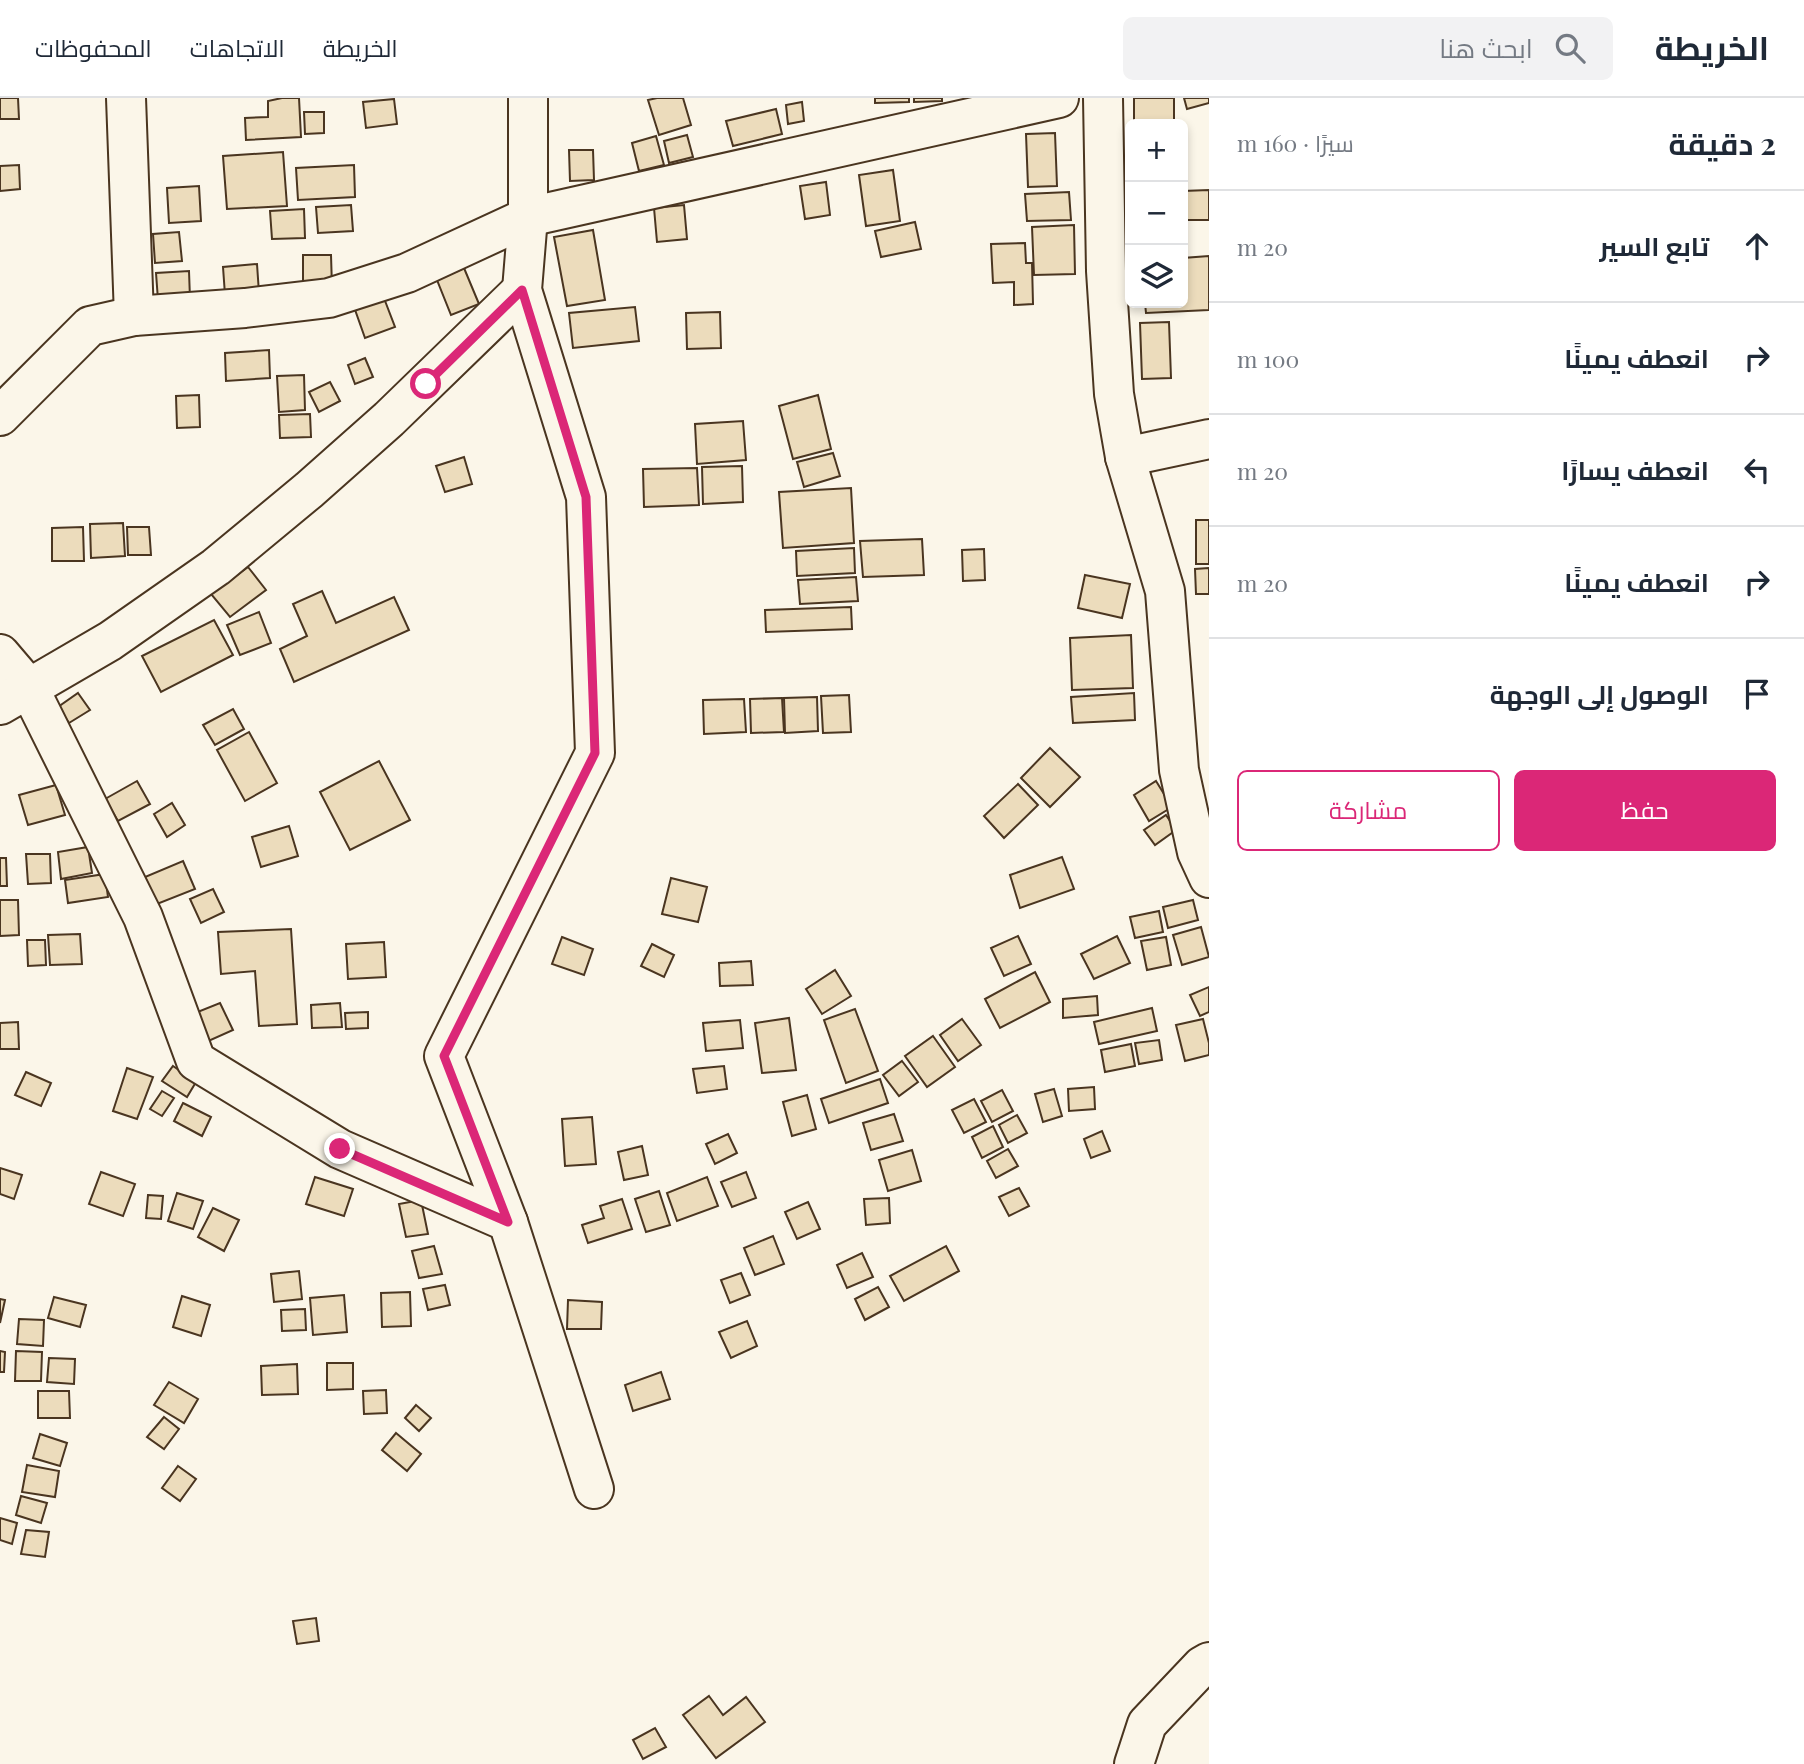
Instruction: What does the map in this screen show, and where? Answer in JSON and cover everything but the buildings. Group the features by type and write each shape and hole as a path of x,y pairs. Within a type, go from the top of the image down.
{"street":[{"path":"125,98 134,316"},
{"path":"528,98 528,217 522,290 586,497 595,753 444,1056 508,1222 594,1489"},
{"path":"0,416 90,326 134,316 245,309 329,298 407,273 528,217 1059,98"},
{"path":"1103,98 1106,271 1114,394 1125,457 1166,591 1179,770 1205,861"},
{"path":"15,697 110,641 216,567 309,490 388,419 522,290"},
{"path":"1125,457 1209,439"},
{"path":"0,654 15,697 142,916 196,1061 340,1149 508,1222"},
{"path":"1134,1764 1147,1724 1202,1666 1209,1662"}],"route":[{"path":"340,1149 508,1222 444,1056 595,753 586,497 522,290 426,384"}]}
